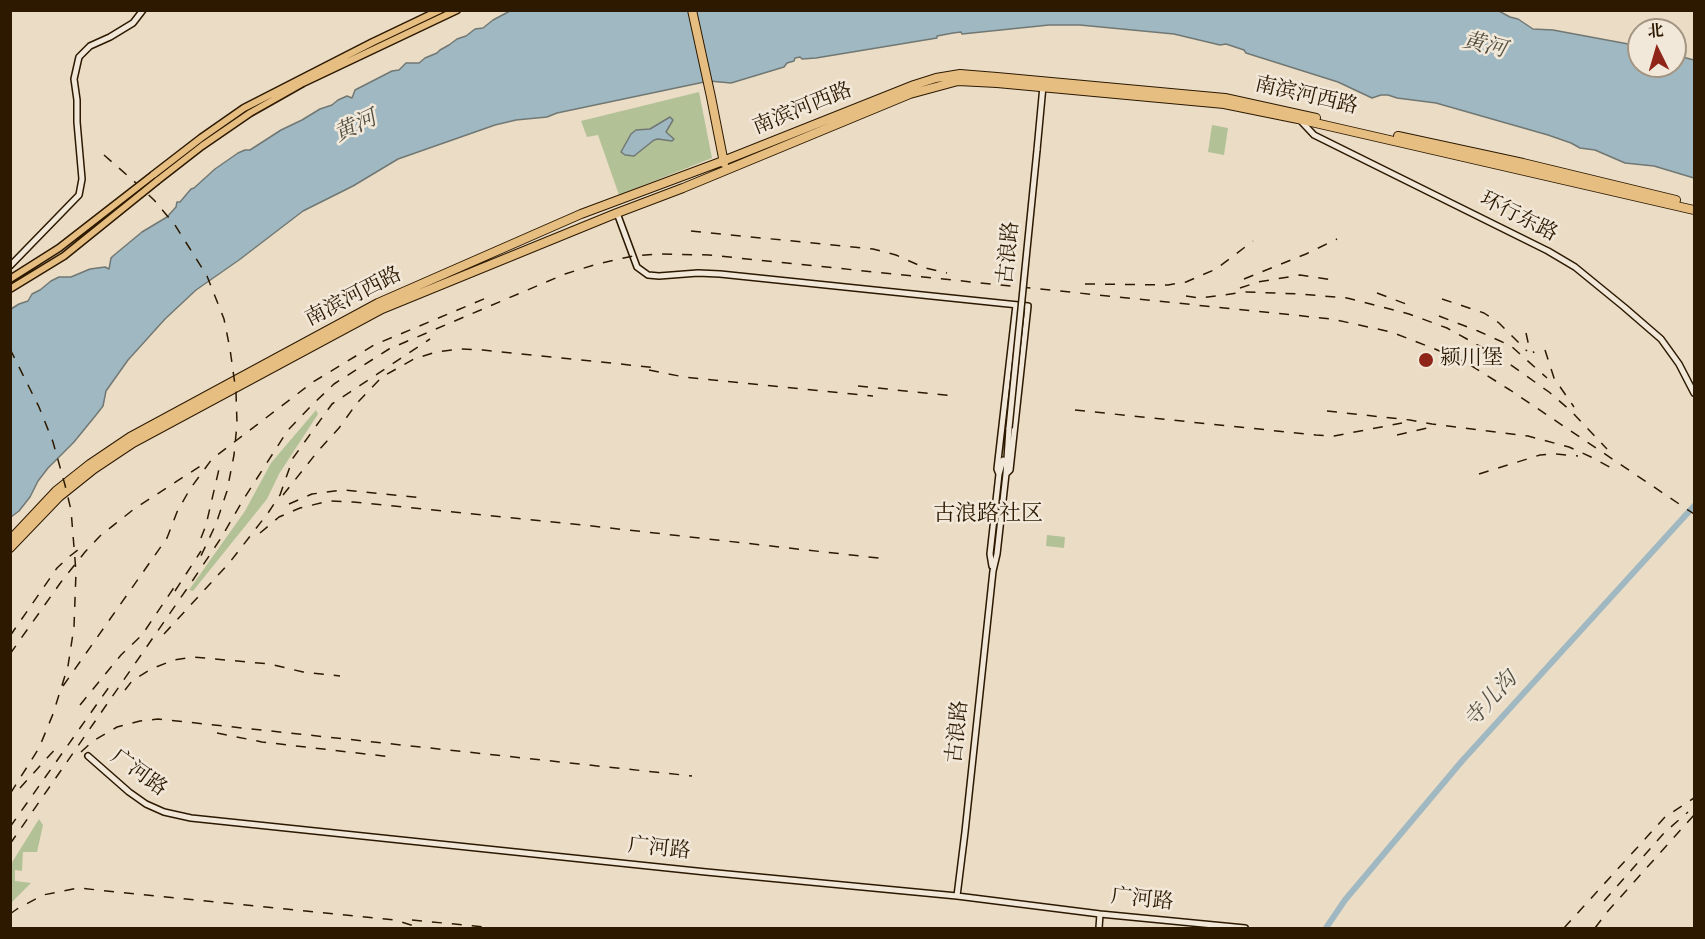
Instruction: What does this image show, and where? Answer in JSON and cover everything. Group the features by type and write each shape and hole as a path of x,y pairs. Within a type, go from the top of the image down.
{"highway":[{"path":"692,10 726,170"},
{"name":"南滨河西路","path":"10,540 56,491 130,437 378,303 581,214 936,78 960,74 1043,84"},
{"name":"南滨河西路","path":"10,548 59,496 133,443 382,309 910,94 942,84 958,81 1043,84 1225,98 1695,210"},
{"name":"南滨河西路","path":"1297,116 1523,164 1695,205"}],"main road":[{"path":"302,81 373,42 440,10"},
{"path":"10,289 64,256 201,138 244,108 376,50 457,10"},
{"path":"10,279 59,248 155,178"}],"street":[{"path":"10,266 80,195 81,152 74,79 80,57 90,46 110,37 133,22 143,10"},
{"name":"古浪路","path":"957,896 993,571 990,554 1003,474 1043,84"},
{"name":"环行东路","path":"1297,116 1314,135 1548,251 1575,267 1661,339 1679,363 1695,393"},
{"path":"617,213 638,267 641,272 648,275 720,274 1016,305"},
{"name":"古浪路","path":"1016,305 1028,306 1010,470 1003,474 997,469 1016,305"},
{"name":"广河路","path":"88,756 146,804 164,812 191,818 957,896 1100,914 1245,928"},
{"path":"1099,928 1100,914"}],"green space":[{"path":"699,92 712,158 619,195 598,135 587,137 581,121"},
{"path":"1212,125 1228,128 1224,155 1208,152"},
{"path":"316,410 318,414 279,474 267,499 193,591 189,590 245,511 271,463"},
{"path":"1047,535 1065,537 1064,548 1046,546"},
{"path":"39,819 43,825 37,852 23,852 22,871 15,870 15,881 31,883 11,903 11,864"}],"water":[{"name":"黄河","path":"1497,10 1518,19 1533,29 1553,30 1627,44 1627,78 1687,78 1687,58 1694,60 1694,178 1654,166 1625,163 1595,150 1580,148 1548,135 1436,103 1388,95 1372,98 1338,82 1246,53 1244,50 1226,44 1220,45 1174,34 1080,25 1049,25 953,33 937,36 937,38 816,58 795,58 784,67 731,83 709,81 547,117 495,125 398,159 353,186 303,211 196,290 165,319 128,360 106,391 103,406 74,442 48,468 30,497 11,517 11,309 28,301 32,294 59,277 71,277 90,269 105,267 109,269 113,256 142,232 167,217 176,207 177,202 180,202 191,189 238,153 250,150 281,130 338,100 347,96 352,98 355,90 392,71 399,70 406,63 419,63 457,39 475,29 483,28 510,11"},
{"path":"670,117 673,120 666,132 674,139 672,141 654,140 634,156 621,152 631,134 636,130 650,129"}],"waterway":[{"name":"寺儿沟","path":"1326,928 1345,900 1462,761 1694,506"}],"railway":[{"path":"104,155 154,200 175,225 207,276 224,319 236,392 237,424 234,455 227,491 216,524 199,560"},
{"path":"691,231 873,249 896,255 925,268 947,273"},
{"path":"1244,279 1337,239"},
{"path":"1085,284 1168,285 1186,282 1216,269 1253,241"},
{"path":"10,844 193,580 288,430 334,384 389,349 565,274 633,256 709,255 1332,319 1391,332 1467,363 1694,514"},
{"path":"1240,288 1258,282 1300,275 1334,280"},
{"path":"1186,296 1200,298 1246,292 1300,294 1347,298 1409,314 1447,328 1501,358 1549,392 1571,411 1607,449"},
{"path":"1377,293 1414,307"},
{"path":"63,686 167,538 177,512 190,489 212,459 313,382 374,345 491,296"},
{"path":"1442,299 1484,313 1499,323 1527,351"},
{"path":"1439,316 1511,346 1547,378"},
{"path":"1526,333 1534,353"},
{"path":"164,634 230,562 268,513 280,495 293,458 332,404 430,339"},
{"path":"10,349 39,407 53,442 71,510 76,572 74,627 68,666 53,714 39,748 10,794"},
{"path":"283,495 357,403 382,377 414,359 436,352 461,349 659,368"},
{"path":"1545,350 1554,378 1574,407"},
{"path":"649,370 684,377 873,396"},
{"path":"858,386 954,396"},
{"path":"1075,410 1334,436 1402,423"},
{"path":"1327,411 1528,436 1569,447 1615,470"},
{"path":"1397,435 1432,427"},
{"path":"1479,474 1540,455 1578,456"},
{"path":"10,654 61,582 100,536 134,509 202,465"},
{"path":"201,538 219,469"},
{"path":"289,504 312,494 343,490 424,498"},
{"path":"260,533 279,517 300,508 329,501 583,525 887,559"},
{"path":"10,636 57,568 79,549"},
{"path":"175,591 201,551"},
{"path":"80,705 121,655 142,635 177,583"},
{"path":"125,690 132,681 151,669 174,660 193,657 270,664 303,672 340,676"},
{"path":"10,827 114,680"},
{"path":"81,752 93,741 117,727 158,719 692,776"},
{"path":"217,733 262,742 392,757"},
{"path":"20,788 58,746"},
{"path":"1564,928 1665,817 1694,798"},
{"path":"1604,901 1665,832 1688,812"},
{"path":"1595,928 1694,815"},
{"path":"10,914 43,895 78,888 395,920 421,928"},
{"path":"412,920 495,928"}],"place":[{"name":"颍川堡","path":"1426,360"}],"district":[{"name":"古浪路社区","path":"988,515"}]}
